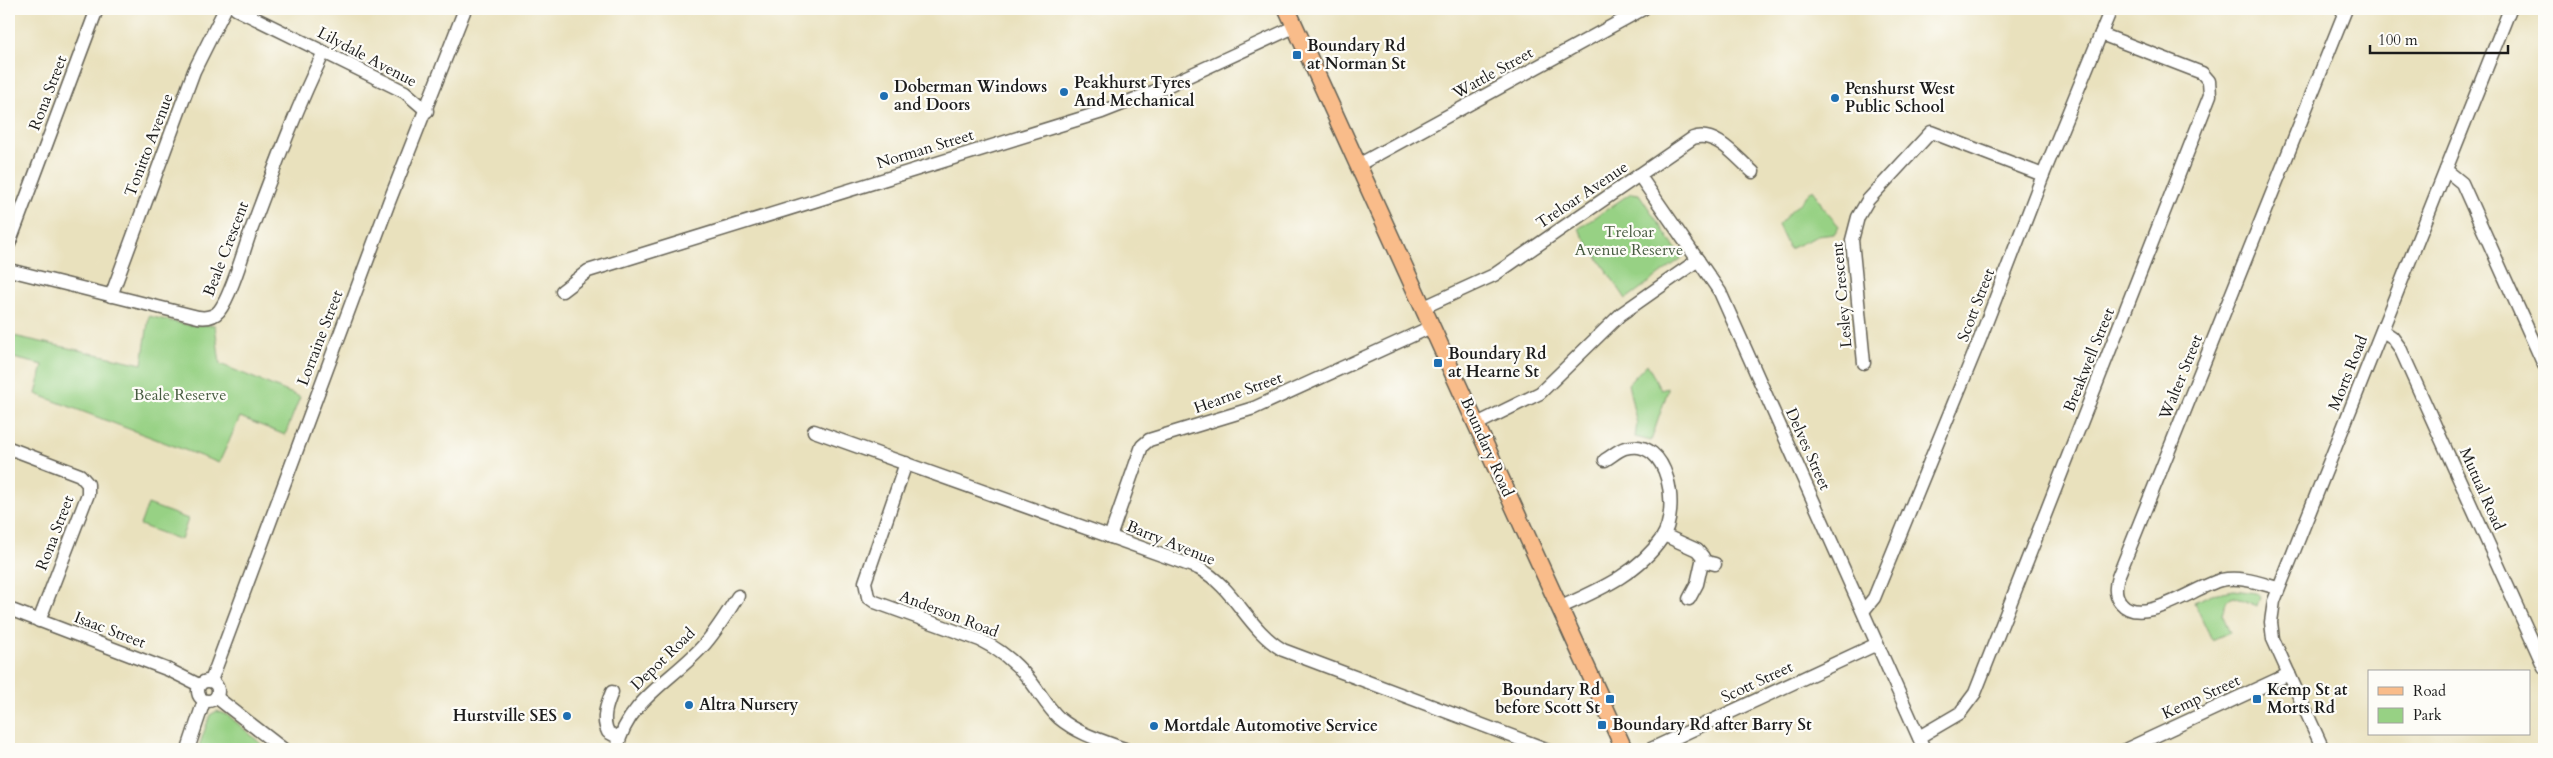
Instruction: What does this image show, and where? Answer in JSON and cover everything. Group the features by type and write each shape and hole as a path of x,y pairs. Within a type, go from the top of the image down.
{"main road":[{"name":"Boundary Road","path":"1287,9 1624,749"}],"street":[{"name":"Rona Street","path":"9,244 97,9"},
{"name":"Tonitto Avenue","path":"111,296 194,72 225,9"},
{"name":"Lilydale Avenue","path":"236,9 412,97 427,111"},
{"name":"Lorraine Street","path":"211,681 389,202 427,111 465,9"},
{"name":"Wattle Street","path":"1358,165 1643,9"},
{"name":"Scott Street","path":"1864,610 1872,601 1878,588 1980,339 2043,175 2111,9"},
{"name":"Walter Street","path":"2278,588 2246,580 2223,580 2143,611 2125,607 2119,600 2116,589 2122,568 2346,9"},
{"name":"Morts Road","path":"2323,749 2271,630 2271,611 2278,588 2383,331 2510,9"},
{"name":"Norman Street","path":"562,290 588,271 1102,112 1158,90 1294,27"},
{"name":"Breakwell Street","path":"1919,737 1960,713 1975,693 2209,99 2210,85 2202,74 2101,34"},
{"name":"Beale Crescent","path":"9,270 198,317 211,316 220,311 291,122 324,52"},
{"name":"Lesley Crescent","path":"1864,364 1852,240 1858,217 1868,200 1932,132 2043,175"},
{"name":"Treloar Avenue","path":"1422,308 1494,275 1693,138 1704,136 1715,139 1753,172"},
{"path":"2446,170 2462,183 2539,341 2544,365"},
{"name":"Delves Street","path":"1639,175 1720,292 1864,610 1877,644 1924,749"},
{"path":"1476,424 1540,393 1621,314 1698,260"},
{"name":"Hearne Street","path":"1110,537 1142,446 1149,440 1254,408 1431,328"},
{"name":"Mutual Road","path":"2383,331 2392,337 2400,348 2544,667"},
{"name":"Barry Avenue","path":"814,431 1189,565 1214,578 1229,591 1259,632 1283,650 1546,749"},
{"name":"Rona Street","path":"9,448 80,475 88,484 86,497 39,621"},
{"path":"1559,608 1602,588 1626,573 1650,552 1664,535 1672,492 1666,473 1654,457 1641,449 1630,448 1605,460"},
{"name":"Anderson Road","path":"906,463 865,582 868,597 874,602 980,640 996,648 1028,678 1052,710 1066,724 1078,731 1125,749"},
{"path":"1664,535 1697,550 1709,562 1689,599"},
{"name":"Depot Road","path":"618,744 635,709 702,647 738,596"},
{"name":"Isaac Street","path":"9,609 169,670 199,686"},
{"name":"Scott Street","path":"1651,749 1877,644"},
{"name":"Kemp Street","path":"2127,749 2289,674"},
{"path":"188,749 210,699 218,688 211,681 203,682 199,686 198,695 210,699 283,749"},
{"path":"612,692 606,709 606,728 618,744"}],"green space":[{"path":"1813,189 1824,209 1839,226 1834,234 1818,236 1789,249 1778,225"},
{"name":"Treloar Avenue Reserve","path":"1631,193 1639,194 1682,258 1626,299 1578,229"},
{"name":"Beale Reserve","path":"149,316 188,325 215,325 220,364 300,397 285,435 240,417 219,463 36,394 43,365 9,357 9,335 142,364"},
{"path":"1647,364 1661,390 1667,388 1668,390 1651,441 1635,437 1637,424 1628,384"},
{"path":"148,504 188,519 181,540 140,525"},
{"path":"2234,590 2256,593 2260,597 2257,607 2234,597 2227,600 2222,614 2230,632 2212,640 2194,602 2212,594"},
{"path":"217,711 229,716 267,749 198,749 210,715"}],"place":[{"name":"Boundary Rd at Norman St","path":"1297,55"},
{"name":"Peakhurst Tyres And Mechanical","path":"1064,92"},
{"name":"Doberman Windows and Doors","path":"884,96"},
{"name":"Penshurst West Public School","path":"1835,98"},
{"name":"Boundary Rd at Hearne St","path":"1438,363"},
{"name":"Boundary Rd before Scott St","path":"1610,699"},
{"name":"Kemp St at Morts Rd","path":"2257,699"},
{"name":"Altra Nursery","path":"689,705"},
{"name":"Hurstville SES","path":"567,716"},
{"name":"Boundary Rd after Barry St","path":"1602,725"},
{"name":"Mortdale Automotive Service","path":"1154,726"}]}
